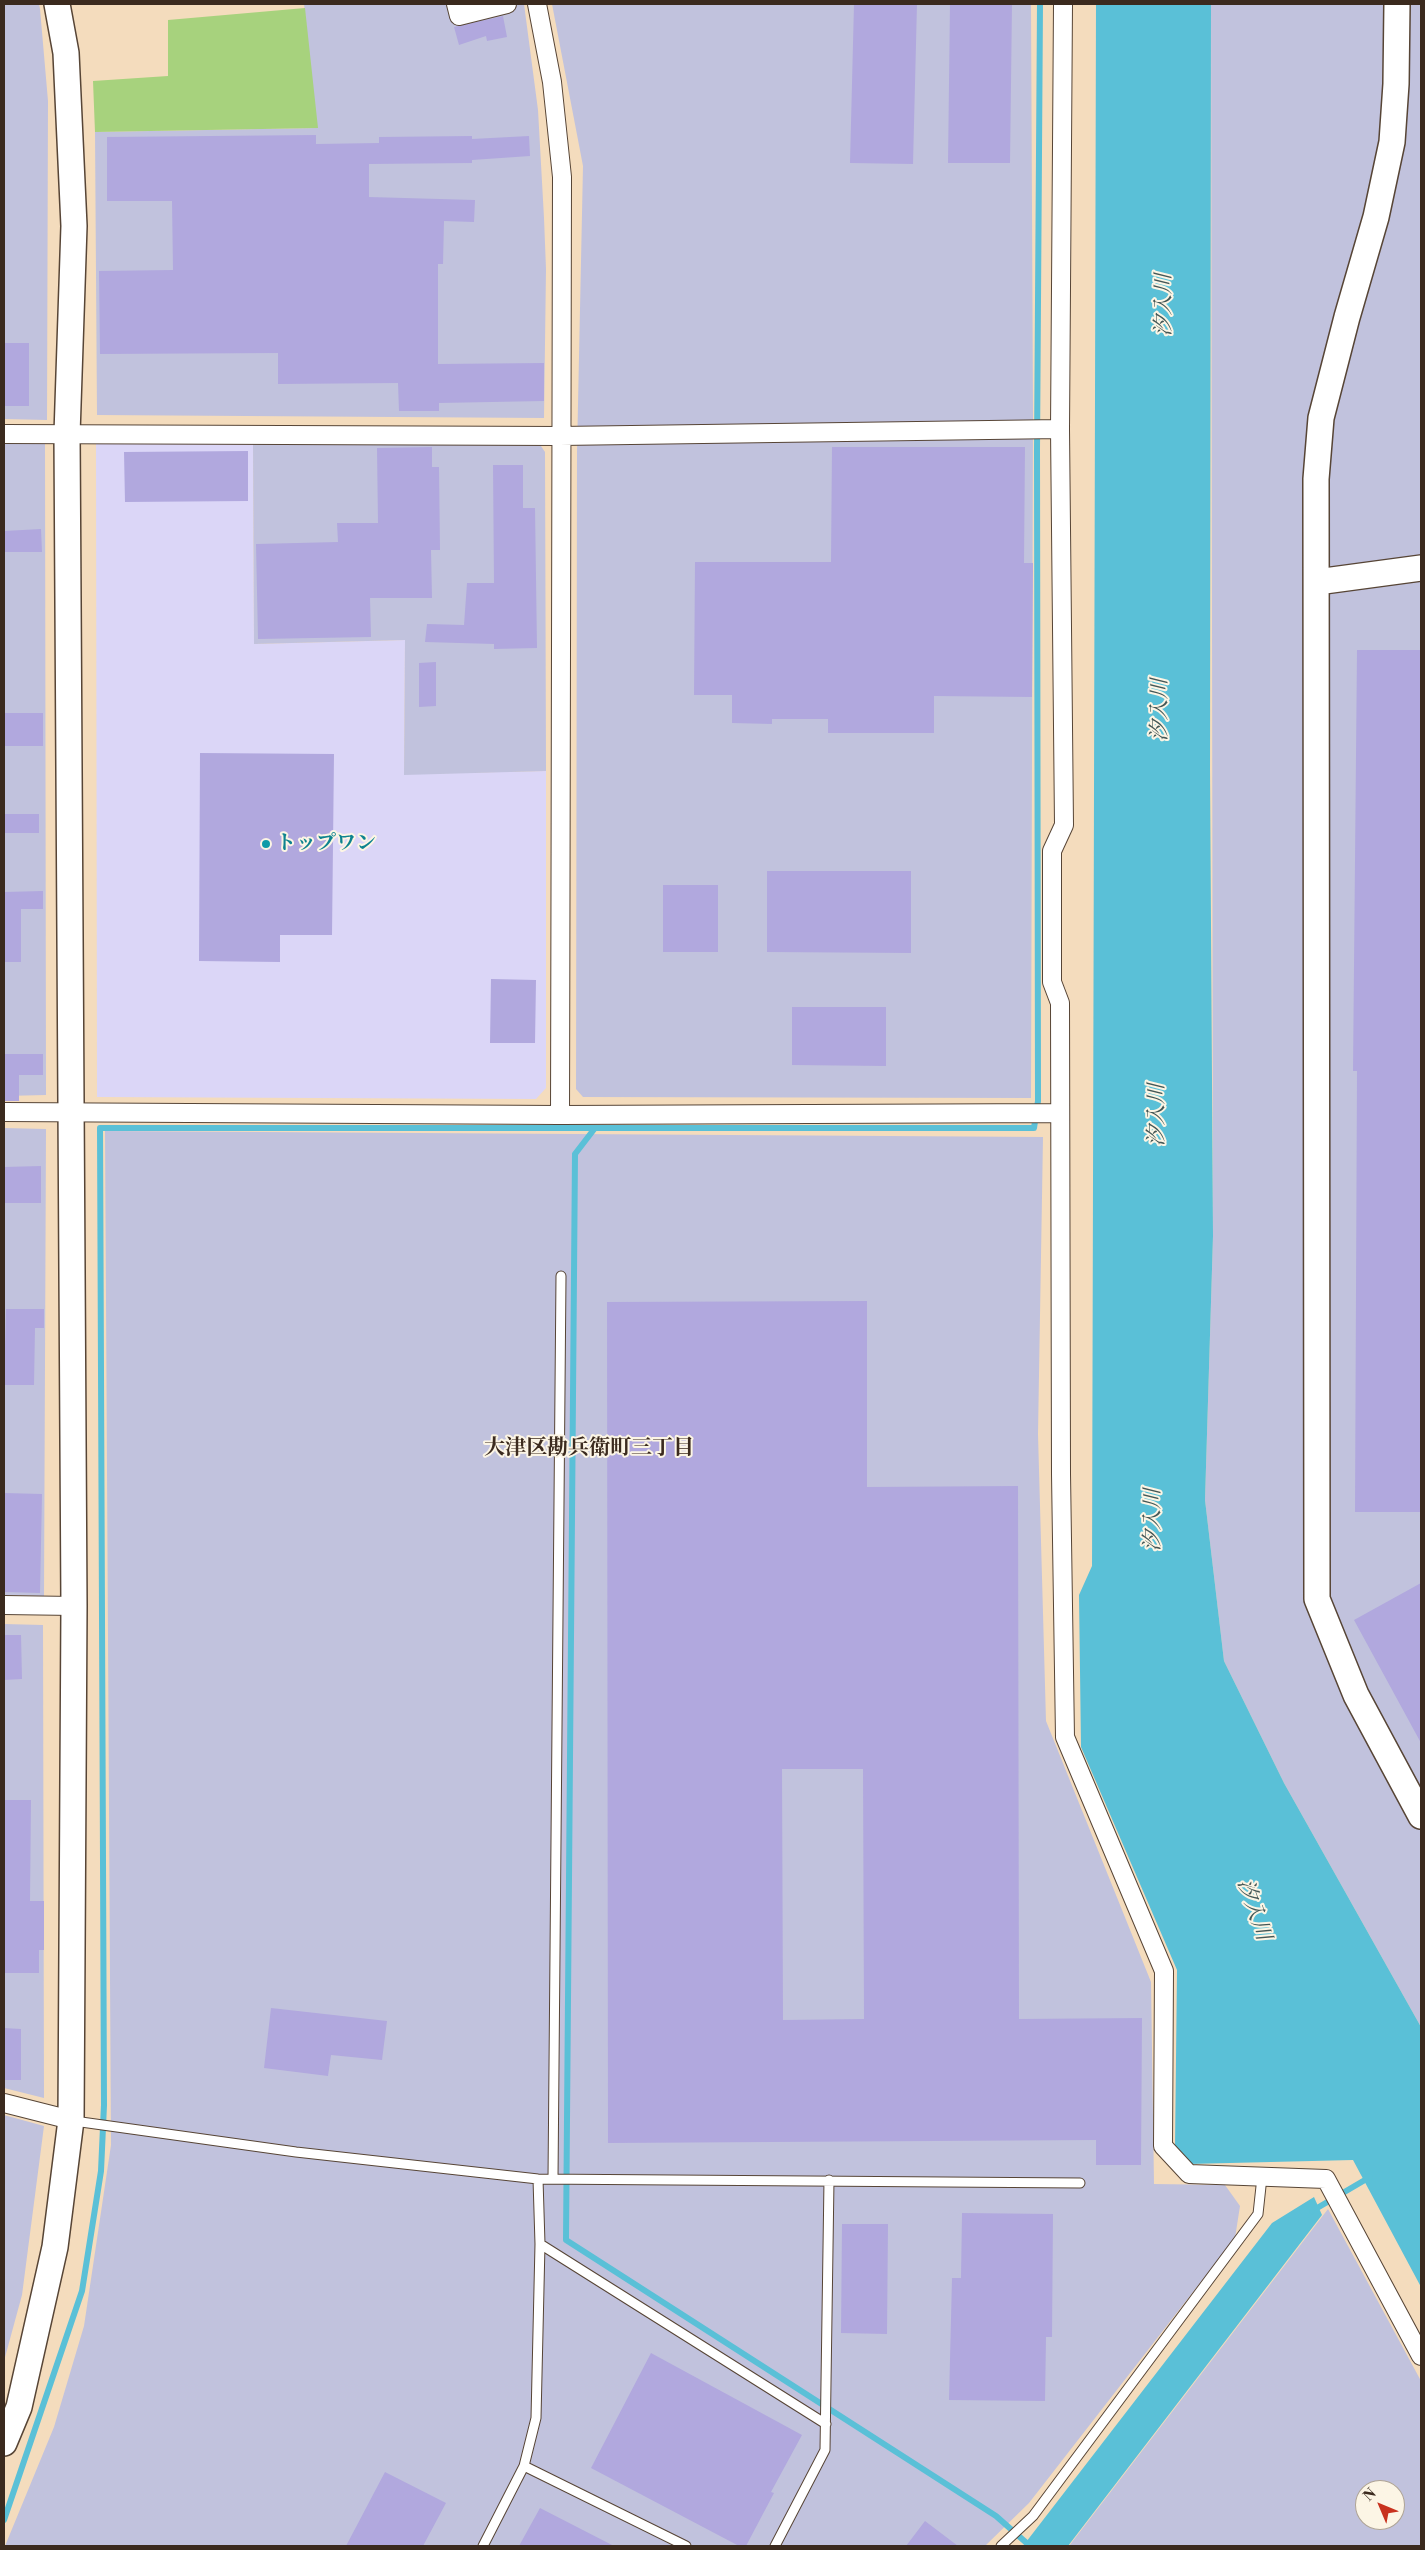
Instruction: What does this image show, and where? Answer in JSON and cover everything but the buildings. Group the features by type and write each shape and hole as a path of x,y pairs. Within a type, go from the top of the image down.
{"street":[{"path":"4,2443 19,2406 82,2123 74,1606 67,434 74,226 66,53 57,4"},
{"path":"456,4 459,16 507,4"},
{"path":"537,4 552,82 562,177 560,1115"},
{"path":"1062,4 1060,429 1064,825 1052,851 1052,982 1060,1003 1065,1737 1164,1971 1163,2146 1189,2174 1326,2179 1421,2356"},
{"path":"1396,4 1396,84 1392,142 1376,217 1347,317 1321,418 1316,480 1317,1599 1356,1695 1421,1816"},
{"path":"4,434 560,436 1060,429"},
{"path":"1317,582 1421,568"},
{"path":"4,1112 560,1115 1060,1113"},
{"path":"4,1606 74,1606"},
{"path":"4,2103 82,2123"}],"lane":[{"path":"553,2178 561,1276"},
{"path":"82,2123 296,2152 538,2179 1080,2183"},
{"path":"1001,2546 1033,2516 1258,2214 1262,2177"},
{"path":"483,2546 524,2466 536,2418 540,2244 538,2179"},
{"path":"775,2546 825,2450 829,2180"},
{"path":"540,2244 826,2424"},
{"path":"524,2466 686,2546"}],"shaded area":[{"path":"4,4 39,4 40,9 48,101 47,420 4,419"},
{"path":"304,4 524,4 538,110 544,218 546,269 544,418 97,415 95,132 317,128"},
{"path":"552,4 1031,4 1033,414 1031,1098 583,1097 576,1089 577,452 583,166"},
{"path":"1211,4 1421,4 1421,2027 1284,1783 1224,1661 1205,1500 1213,1236"},
{"path":"96,443 253,443 254,644 405,640 404,774 546,771 546,1088 536,1099 97,1097"},
{"path":"253,443 539,443 545,452 546,771 404,775 405,640 254,644"},
{"path":"4,444 45,444 46,1095 4,1096"},
{"path":"4,1128 46,1129 44,1596 4,1595"},
{"path":"105,1131 1043,1137 1038,1434 1046,1721 1151,1982 1154,2184 1225,2185 1240,2206 1235,2238 1029,2503 985,2546 5,2546 54,2427 84,2326 111,2145"},
{"path":"4,1624 43,1625 44,2098 4,2088"},
{"path":"4,2115 44,2126 22,2295 4,2361"},
{"path":"1328,2209 1421,2381 1421,2546 1069,2546"}],"green space":[{"path":"305,8 318,128 95,132 93,81 168,76 168,20"}],"water":[{"name":"汐入川","path":"1096,4 1211,4 1210,769 1213,1236 1205,1500 1224,1661 1284,1783 1421,2027 1421,2287 1353,2160 1189,2164 1175,2147 1177,1970 1081,1747 1079,1595 1092,1566"},
{"path":"1314,2197 1322,2215 1068,2546 1023,2546 1272,2223"}],"waterway":[{"path":"1030,2546 996,2516 566,2240 575,1154 595,1128 1034,1128 1038,1101 1037,449 1040,4"},
{"path":"4,2520 82,2291 101,2171 104,2105 100,1128 595,1128"},
{"path":"1312,2211 1370,2177"}],"place":[{"name":"トップワン","path":"266,844"}],"district":[{"name":"大津区勘兵衛町三丁目","path":"589,1449"}]}
